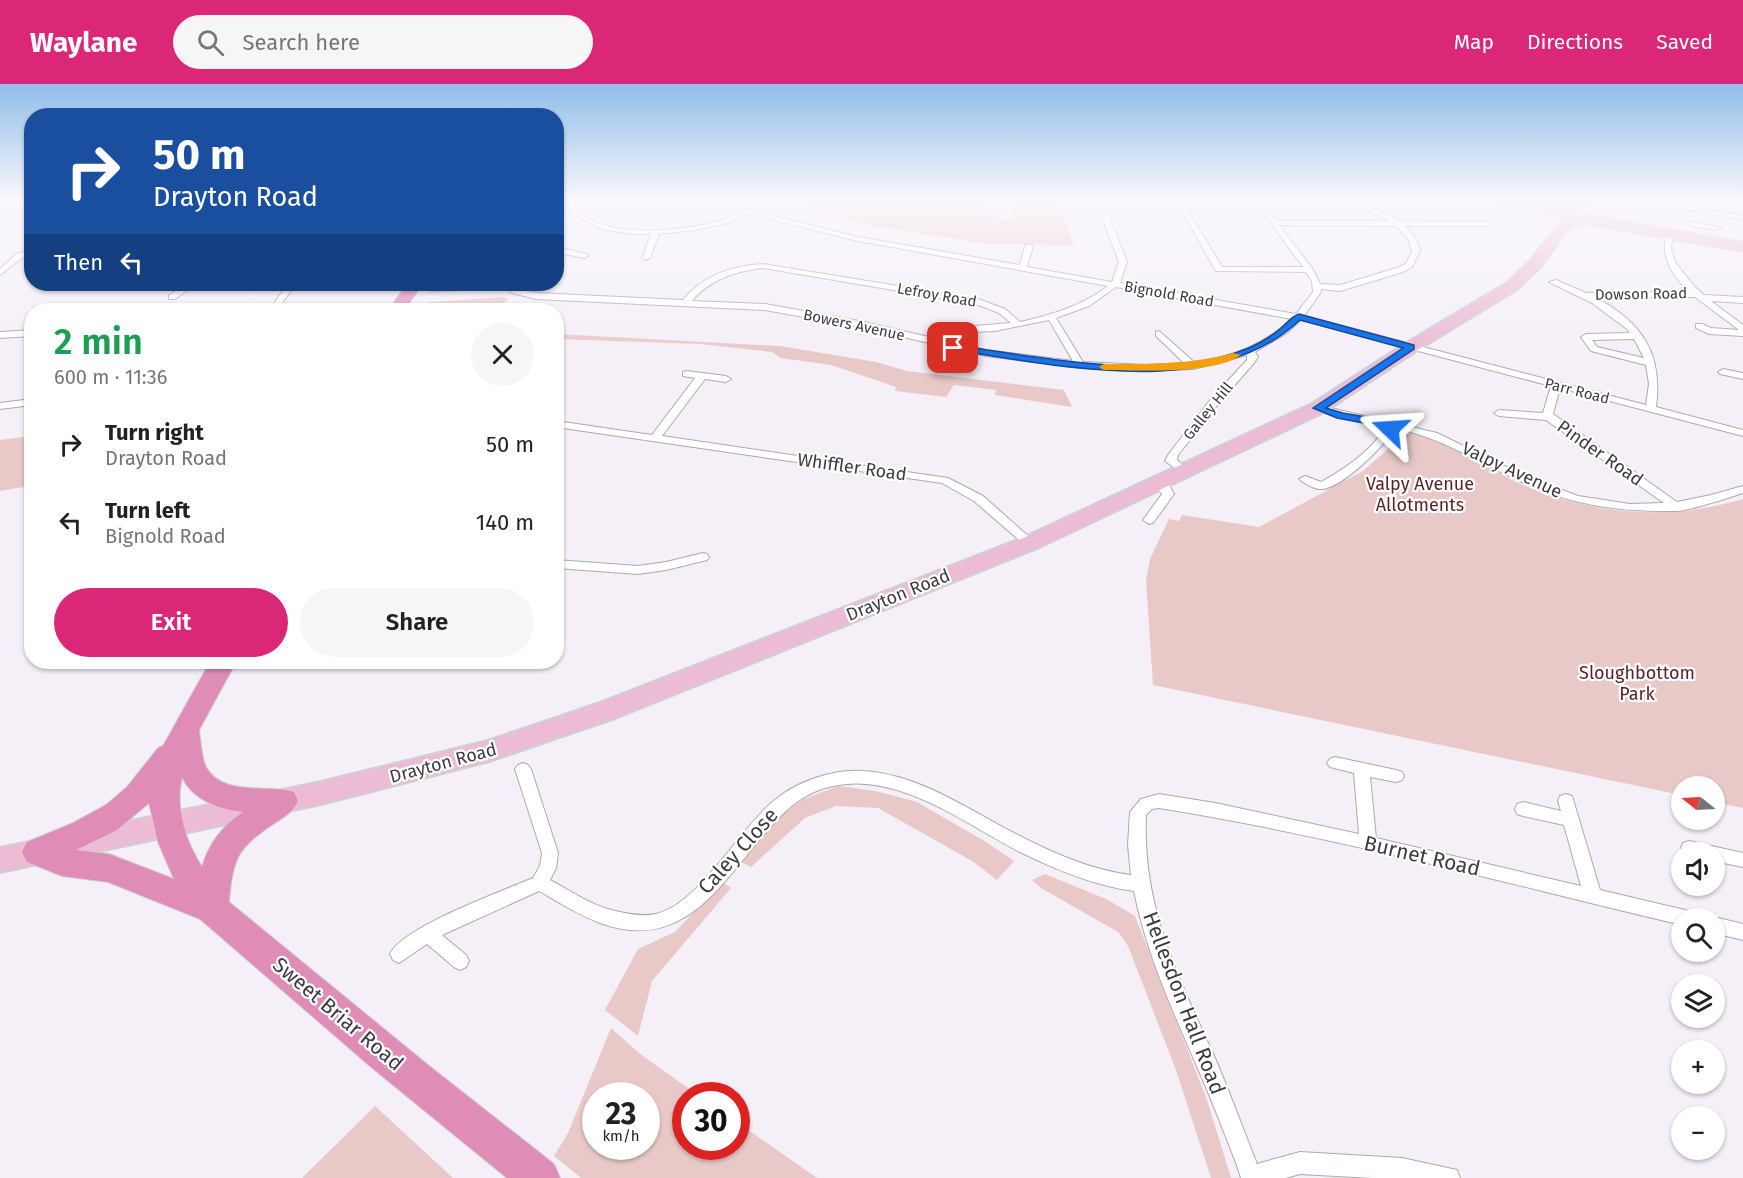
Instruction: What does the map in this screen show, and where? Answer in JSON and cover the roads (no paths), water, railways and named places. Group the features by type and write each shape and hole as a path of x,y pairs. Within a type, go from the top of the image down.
{"highway":[{"path":"38,852 126,808 144,789 185,731 219,669"},
{"path":"185,731 190,763 198,780 223,795 242,800 283,801"},
{"name":"Sweet Briar Road","path":"185,731 171,759 165,778 164,803 179,855 191,879 212,908 356,1031 540,1178"},
{"path":"38,852 62,862 109,867 212,908 221,855 230,841 247,825 283,801"}],"main road":[{"name":"Drayton Road","path":"0,860 403,774 489,752 595,715 1030,543 1318,408 1411,347 1474,311 1516,283 1536,263 1543,250"}],"street":[{"path":"646,258 649,250"},
{"name":"Bignold Road","path":"918,250 1299,316 1411,347"},
{"path":"1022,269 1031,250"},
{"path":"934,342 942,332 949,330 981,330 1051,317 1088,304 1115,285 1123,262 1120,250"},
{"path":"1208,250 1219,269 1309,270"},
{"path":"1294,250 1318,286 1340,288 1400,270 1409,265 1414,257 1415,250"},
{"path":"1668,250 1673,267 1700,296 1743,331"},
{"path":"564,251 584,256"},
{"path":"0,273 24,255"},
{"name":"Lefroy Road","path":"686,303 692,295 714,279 736,269 763,266 978,302 1002,311 1016,323"},
{"path":"1553,282 1585,295 1618,317 1638,336 1653,363 1655,387 1651,409"},
{"name":"Bowers Avenue","path":"514,291 525,295 765,307 864,325 986,353 1080,365 1146,368 1193,366 1250,351 1284,331 1299,316 1317,292 1318,286"},
{"path":"172,297 181,291"},
{"name":"Dowson Road","path":"1585,295 1700,296 1743,300"},
{"path":"1051,317 1080,365"},
{"path":"1699,326 1707,334 1743,331"},
{"path":"0,335 24,334"},
{"path":"1159,334 1193,366"},
{"path":"1638,336 1587,337 1594,349 1653,363"},
{"name":"Parr Road","path":"1411,347 1743,433"},
{"name":"Galley Hill","path":"1183,471 1171,461 1173,455 1215,401 1251,361 1253,357 1250,351"},
{"path":"1723,372 1743,376"},
{"path":"686,374 726,379"},
{"path":"655,438 702,376"},
{"name":"Pinder Road","path":"1556,386 1549,417 1677,507"},
{"path":"0,406 24,403"},
{"name":"Valpy Avenue","path":"1318,408 1341,416 1429,434 1459,444 1518,476 1573,498 1631,509 1677,507 1743,489"},
{"path":"1499,413 1549,417"},
{"name":"Whiffler Road","path":"564,425 944,480 957,484 1030,543"},
{"path":"1305,479 1321,486 1352,470 1375,450 1390,429 1390,425"},
{"path":"1149,520 1168,494 1165,487 1158,482"},
{"path":"564,564 627,570 667,567 703,557"},
{"path":"1335,763 1396,776"},
{"path":"399,954 427,933 539,883 548,868 550,853 522,769"},
{"path":"1361,769 1368,843"},
{"name":"Caley Close","path":"539,883 613,919 657,922 676,913 697,897 780,804 806,789 837,779 862,777 887,780 910,788 1030,849 1085,871 1110,879 1141,884"},
{"name":"Burnet Road","path":"1159,801 1215,810 1368,843 1671,915"},
{"name":"Hellesdon Hall Road","path":"1159,801 1147,804 1138,812 1135,833 1141,884 1167,969 1220,1093 1251,1177"},
{"path":"1566,801 1593,896"},
{"path":"1523,809 1571,820"},
{"path":"1725,856 1743,860"},
{"path":"1725,928 1743,932"},
{"path":"427,933 460,961"},
{"path":"1251,1177 1300,1163 1402,1168 1449,1178"}],"park label":[{"name":"Valpy Avenue Allotments","path":"1420,494"},
{"name":"Sloughbottom Park","path":"1637,683"}]}
